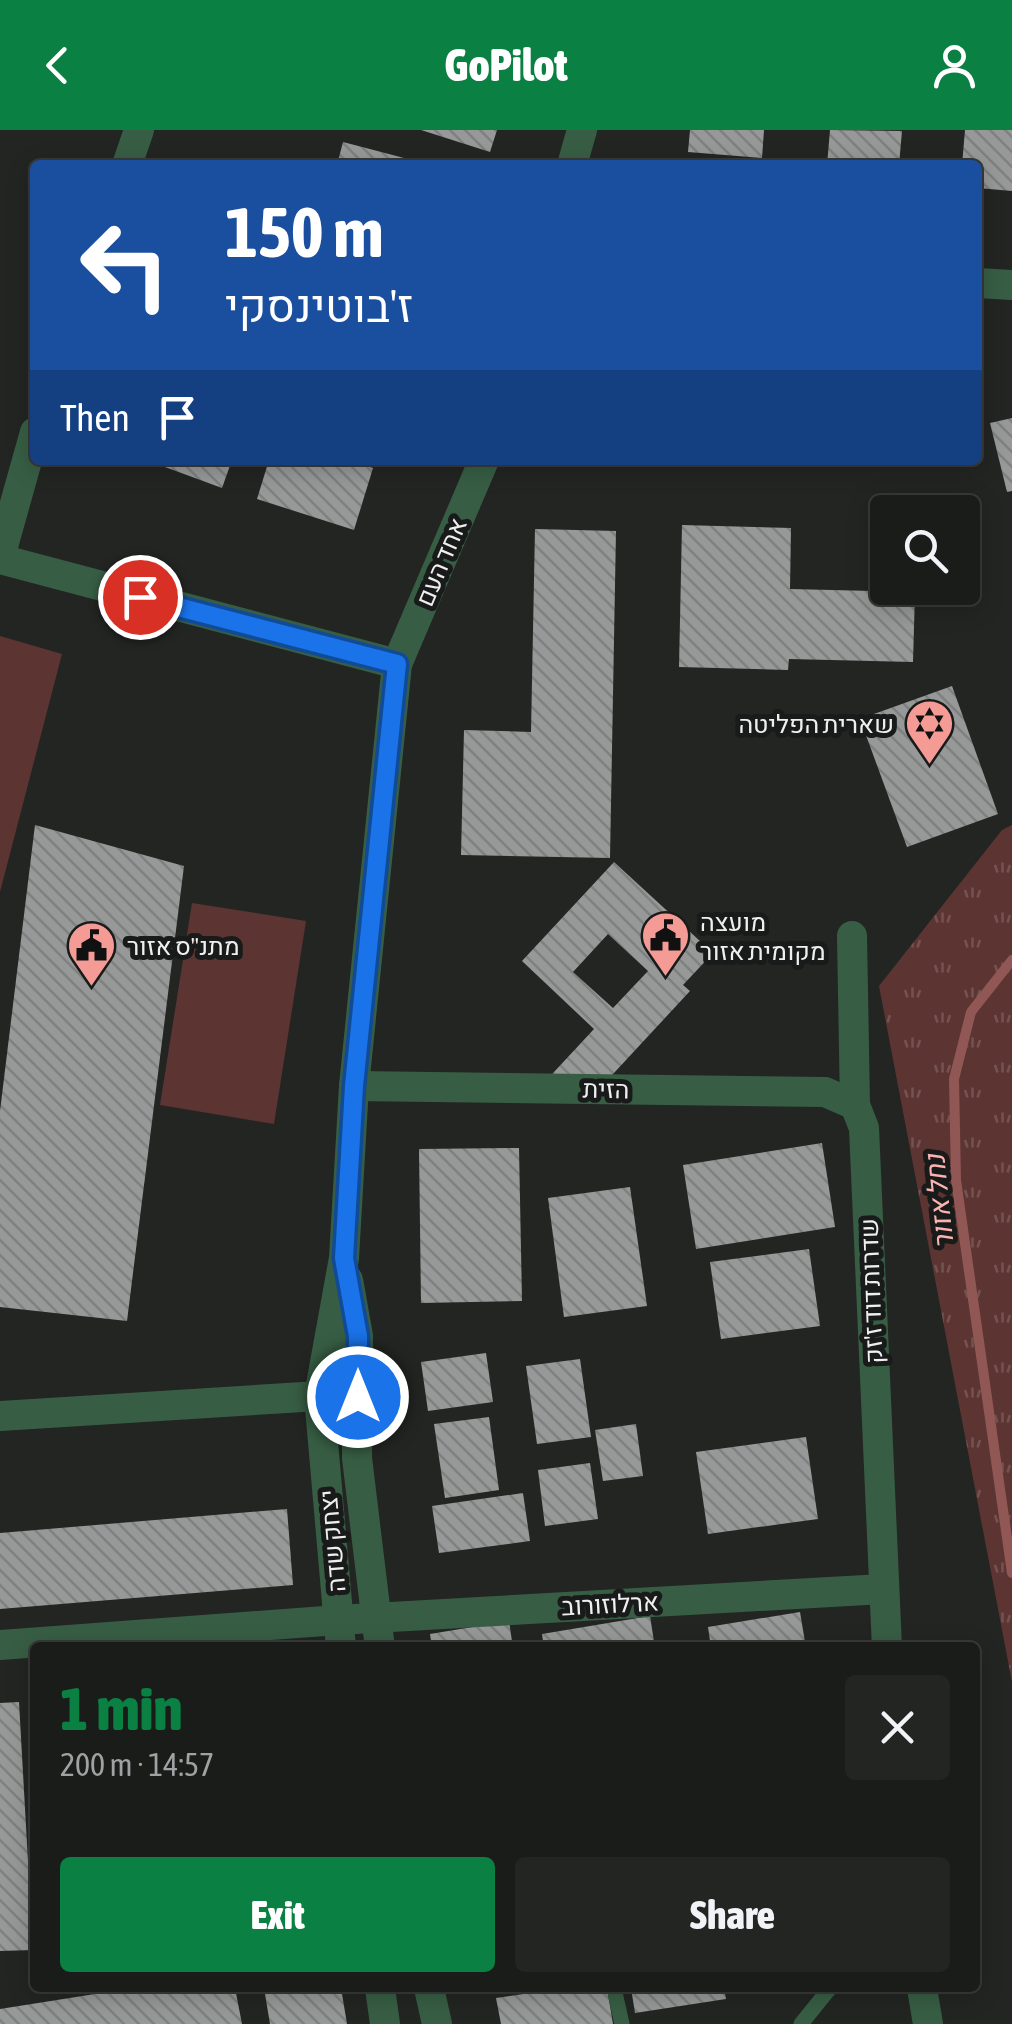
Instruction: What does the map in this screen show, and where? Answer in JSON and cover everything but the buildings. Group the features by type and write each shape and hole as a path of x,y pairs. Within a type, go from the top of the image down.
{"street":[{"path":"129,160 139,130"},
{"path":"573,160 582,130"},
{"path":"982,283 1012,285"},
{"path":"30,450 0,558 397,664"},
{"name":"אחד העם","path":"397,664 482,465"},
{"name":"יצחק שדה","path":"340,1634 320,1396 344,1258 354,1086 397,664"},
{"name":"שדרות דוד ז'זק","path":"852,936 854,1105 864,1128 887,1642"},
{"name":"הזית","path":"354,1086 825,1092 854,1105"},
{"name":"יצחק שדה","path":"344,1258 358,1336 357,1458 378,1632"},
{"path":"0,1416 320,1396"},
{"name":"ארלוזורוב","path":"108,1642 282,1630 378,1632 883,1590"},
{"name":"ארלוזורוב","path":"0,1645 30,1644"},
{"path":"381,1992 385,2024"},
{"path":"430,1992 437,2024"},
{"path":"923,1992 928,2024"}],"lane":[{"path":"615,1992 622,2024"},
{"path":"801,2024 827,1992"}],"green space":[{"path":"0,636 62,654 0,892"},
{"path":"1012,825 1012,1682 879,986 1002,830"},
{"path":"192,903 306,921 274,1124 160,1105"}],"waterway":[{"name":"נחל אזור","path":"1012,960 971,1012 954,1079 956,1180 1012,1573"}],"place":[{"name":"שארית הפליטה","path":"929,766"},
{"name":"מועצה מקומית אזור","path":"665,978"},
{"name":"מתנ\"ס אזור","path":"92,988"}],"route":[{"path":"140,597 397,664 354,1086 344,1258 358,1336 358,1397"}]}
